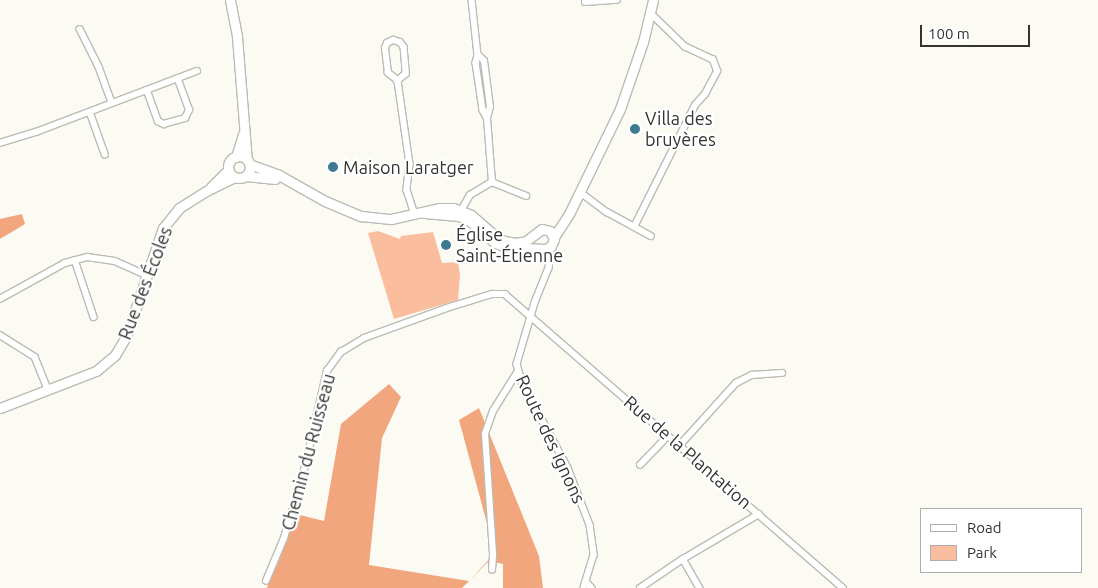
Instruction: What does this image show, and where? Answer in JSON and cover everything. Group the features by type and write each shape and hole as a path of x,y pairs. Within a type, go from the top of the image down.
{"street":[{"path":"230,0 237,37 248,162 246,176"},
{"path":"472,0 478,55 484,61 490,107 487,118 492,182"},
{"path":"585,2 617,0"},
{"path":"460,213 501,246 511,248 547,241 569,214 620,109 643,42 653,0"},
{"path":"634,227 695,105 705,94 717,71 713,60 685,46 655,15 650,14"},
{"path":"80,29 100,67 112,103"},
{"path":"398,81 406,74 404,47 400,42 393,40 387,43 384,48 388,73 398,81 410,164 406,190 419,214"},
{"path":"0,143 90,112 197,71"},
{"path":"147,90 158,121 164,124 184,118 189,110 178,79"},
{"path":"90,112 105,154"},
{"path":"244,129 236,157 231,160 229,170 235,177 246,176 290,181"},
{"path":"236,157 290,181 325,201 361,216 391,220 419,214 460,213 476,219 504,241 522,242 534,236 540,230 547,241"},
{"name":"Rue des Écoles","path":"206,191 229,170"},
{"name":"Rue des Écoles","path":"0,408 96,371 115,355 126,337 164,228 179,208 206,191 235,177"},
{"path":"492,182 526,196"},
{"path":"460,213 470,195 492,182"},
{"path":"580,192 608,212 651,236"},
{"path":"534,236 534,242 547,241"},
{"name":"Route des Ignons","path":"547,241 550,260 549,268 518,358 518,370 568,468 590,525 594,554 585,585 592,588"},
{"path":"0,299 65,263 88,257 115,261 147,275"},
{"path":"75,260 94,317"},
{"name":"Chemin du Ruisseau","path":"266,581 284,538 302,479 327,371 341,352 364,338 492,294 505,294 531,317"},
{"name":"Rue de la Plantation","path":"531,317 843,588"},
{"path":"0,335 35,358 48,390"},
{"path":"492,570 493,554 484,434 493,411 518,370"},
{"path":"679,446 736,383 752,375 782,373"},
{"path":"640,465 668,436"},
{"path":"640,588 683,559 759,514"},
{"path":"683,559 700,588"}],"green space":[{"path":"378,231 400,239 401,236 433,232 442,263 458,262 460,275 458,300 394,319 368,233"}],"shaded area":[{"path":"22,214 25,224 0,239 0,219"},
{"path":"389,384 401,397 382,438 369,565 469,581 462,588 267,588 292,513 324,521 341,424"},
{"path":"479,408 539,556 543,588 503,588 503,564 489,561 469,581 495,553 459,420"}],"place":[{"name":"Villa des bruyères","path":"635,129"},
{"name":"Maison Laratger","path":"333,167"},
{"name":"Église Saint-Étienne","path":"446,245"}]}
